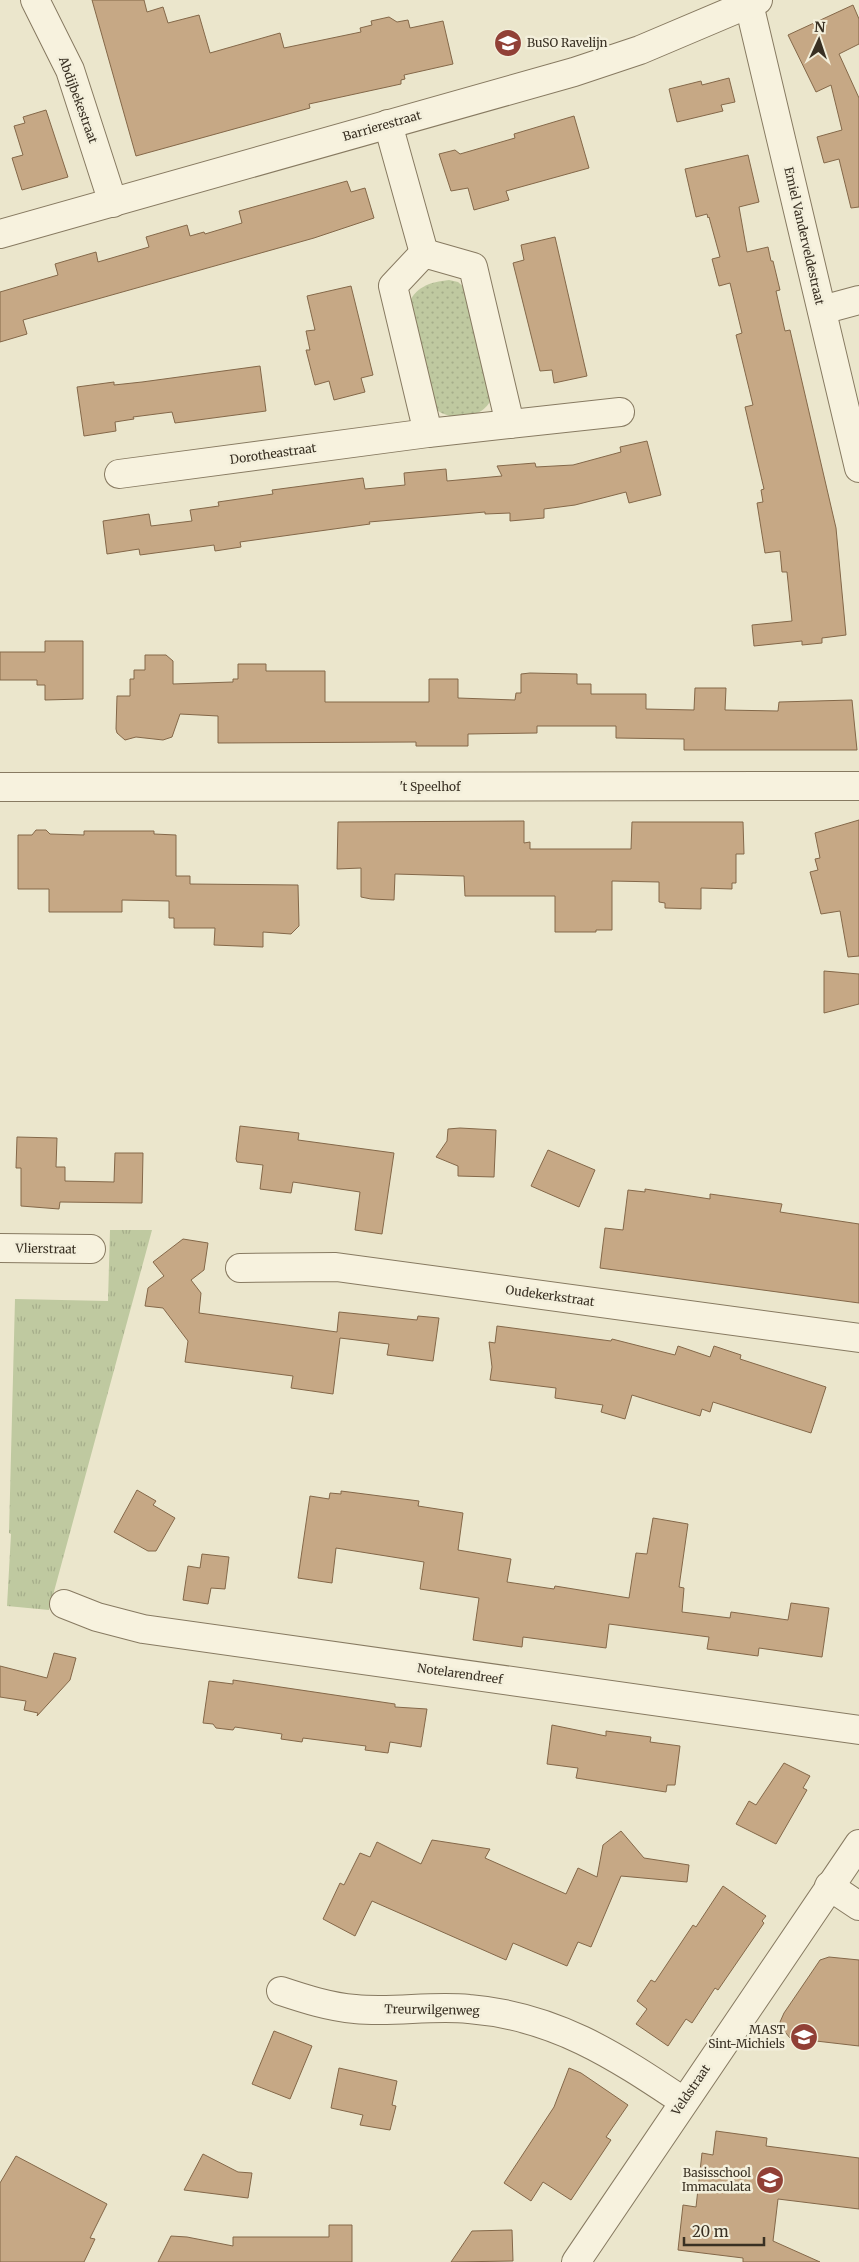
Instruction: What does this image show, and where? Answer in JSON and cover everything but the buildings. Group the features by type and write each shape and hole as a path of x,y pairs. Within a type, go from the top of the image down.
{"street":[{"name":"Abdijbekestraat","path":"35,0 70,70 113,203"},
{"name":"Barrierestraat","path":"0,234 574,72 640,50 753,2"},
{"name":"Emiel Vanderveldestraat","path":"753,2 859,468"},
{"path":"388,124 424,253"},
{"path":"424,253 473,267 510,424"},
{"path":"424,253 393,286 428,433"},
{"path":"822,310 859,300"},
{"name":"Dorotheastraat","path":"119,474 428,433 620,412"},
{"name":"'t Speelhof","path":"0,787 859,786"},
{"name":"Vlierstraat","path":"0,1248 91,1249"},
{"name":"Oudekerkstraat","path":"240,1268 336,1266 859,1338"},
{"name":"Notelarendreef","path":"64,1604 97,1617 143,1630 859,1730"},
{"name":"Veldstraat","path":"576,2262 683,2101 859,1844"},
{"path":"830,1886 859,1906"},
{"name":"Treurwilgenweg","path":"281,1991 314,2002 355,2009 469,2008 507,2014 546,2024 585,2040 614,2056 683,2101"}],"green space":[{"path":"449,280 458,282 466,289 492,397 483,410 476,414 460,417 444,414 437,410 408,306 414,294 419,290 435,282"},
{"path":"110,1230 152,1230 49,1610 7,1606 11,1534 9,1533 15,1299 108,1301"}],"place":[{"name":"BuSO Ravelijn","path":"508,43"},
{"name":"MAST Sint-Michiels","path":"804,2037"},
{"name":"Basisschool Immaculata","path":"770,2180"}]}
